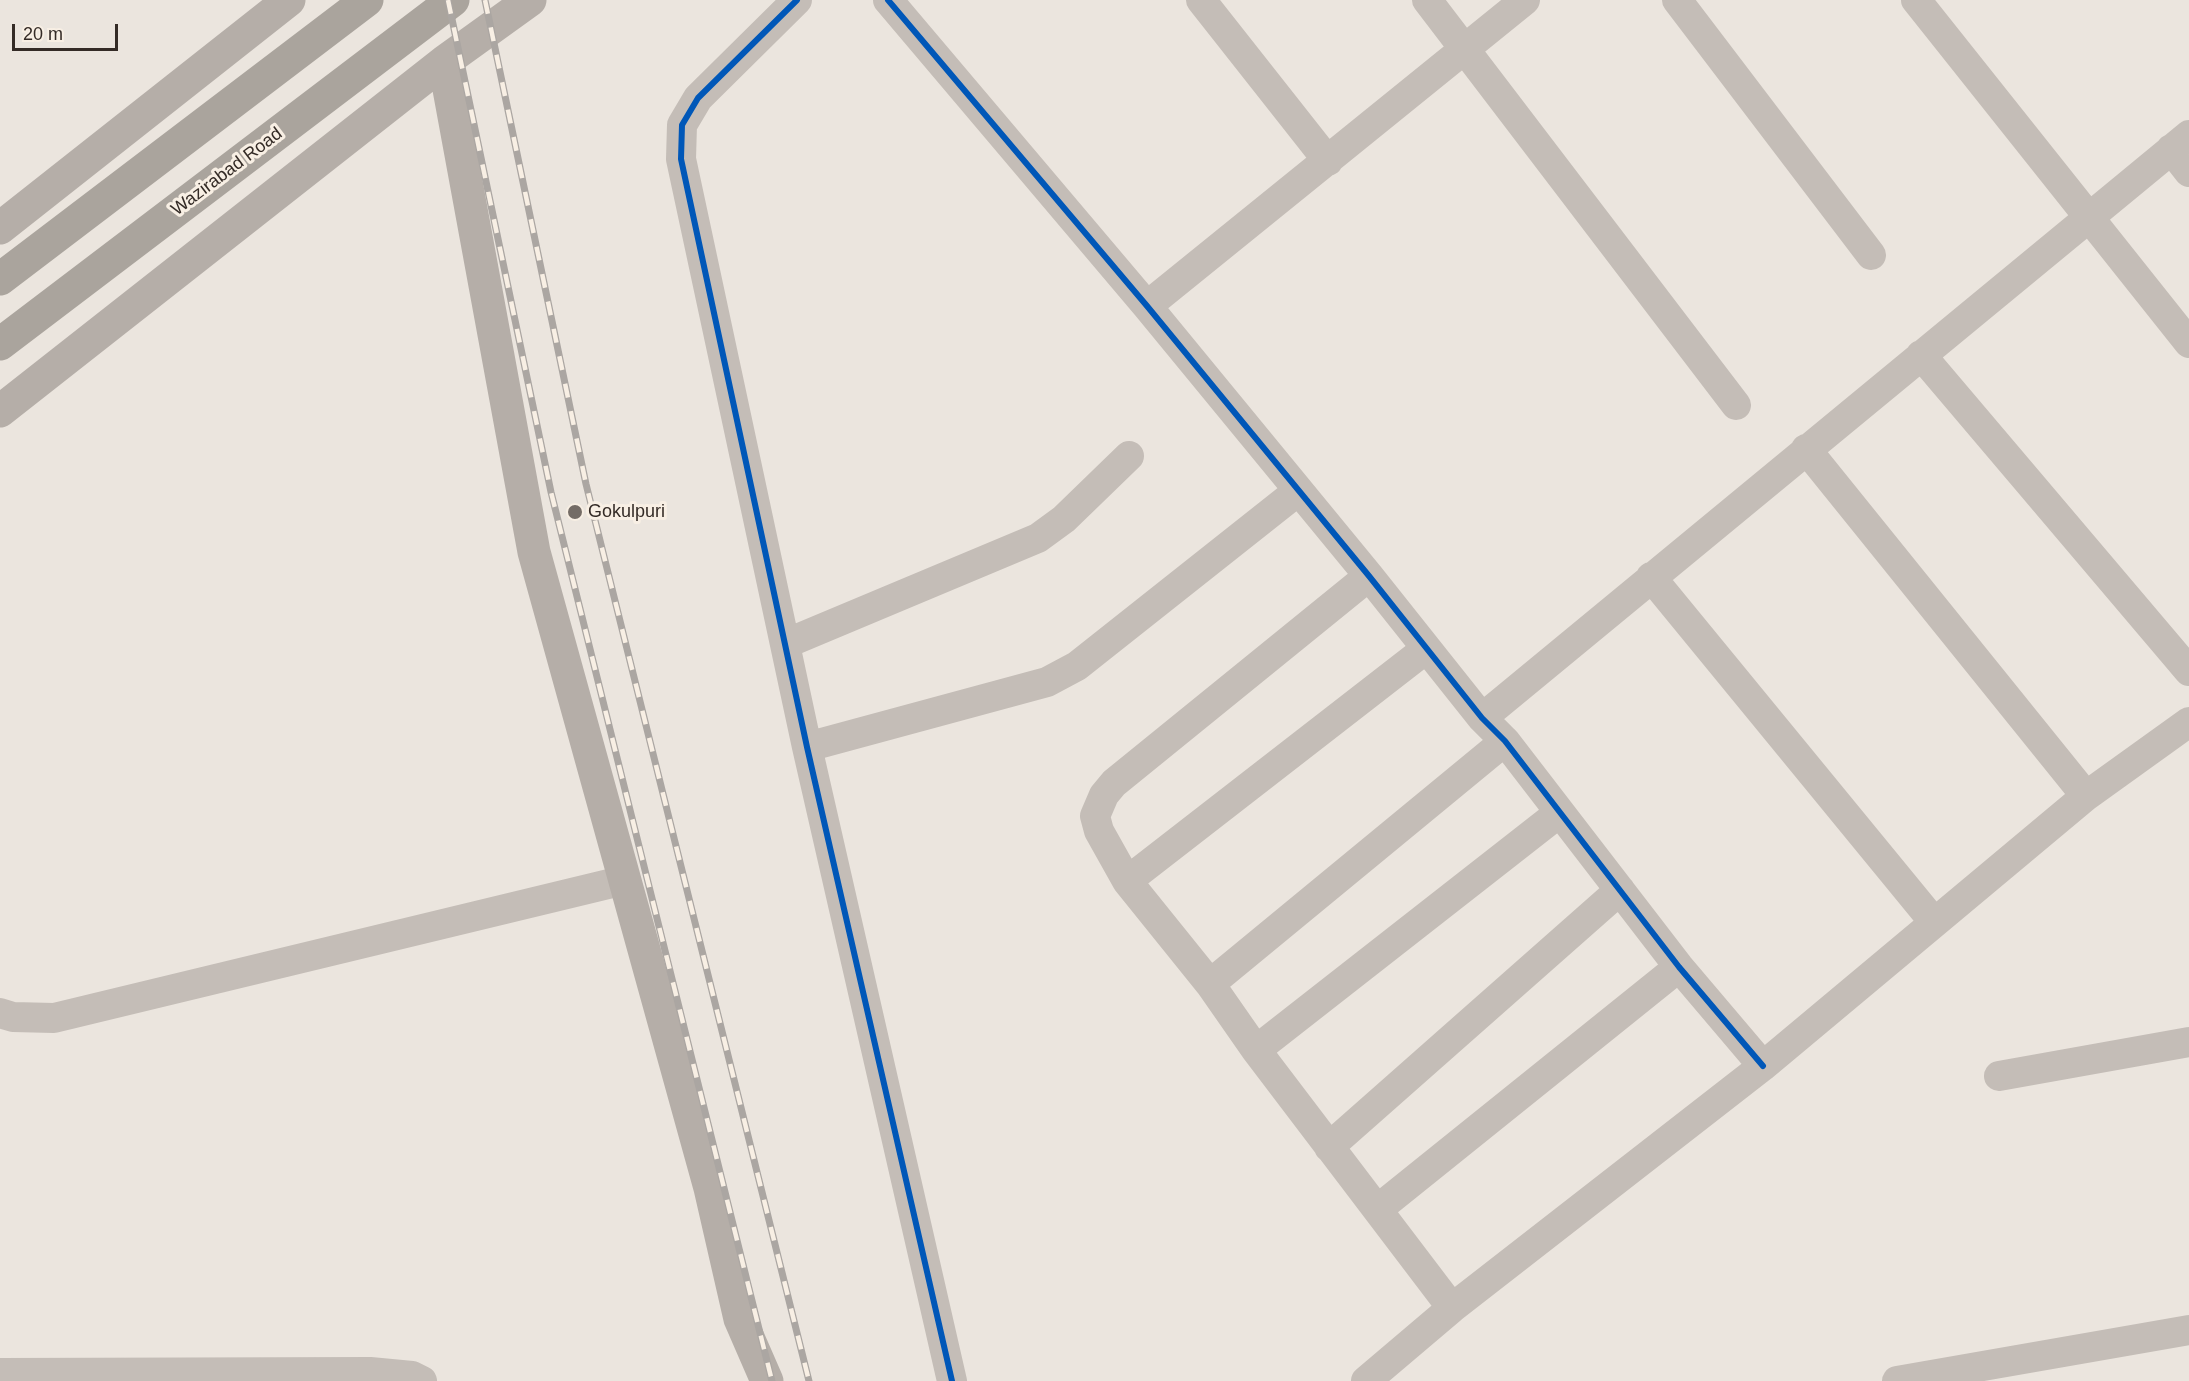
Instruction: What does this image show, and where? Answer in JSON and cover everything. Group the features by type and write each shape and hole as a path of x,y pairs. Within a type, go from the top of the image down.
{"highway":[{"path":"0,279 367,0"},
{"name":"Wazirabad Road","path":"0,344 453,0"}],"street":[{"path":"0,228 289,0"},
{"path":"0,411 444,62 530,0"},
{"path":"797,0 698,98 682,125 681,159 807,747 952,1381"},
{"path":"888,0 1147,306 1369,576 1482,718 1505,741 1679,967 1763,1066"},
{"path":"1201,0 1328,161"},
{"path":"1427,0 1736,405"},
{"path":"1147,306 1525,0"},
{"path":"1677,0 1871,255"},
{"path":"1916,0 2189,343"},
{"path":"444,62 534,552 710,1188 740,1319 767,1381"},
{"path":"1482,718 2088,218 2183,152"},
{"path":"1921,355 2189,672"},
{"path":"1806,449 2086,796"},
{"path":"785,644 1038,538 1064,519 1129,456"},
{"path":"807,747 1047,682 1077,666 1298,491"},
{"path":"1369,576 1114,783 1104,795 1095,816 1098,831 1127,881 1210,984 1256,1050 1452,1308"},
{"path":"1651,577 1934,922"},
{"path":"1127,881 1426,649"},
{"path":"1366,1381 1452,1308 1763,1066 2086,796 2189,722"},
{"path":"1210,984 1505,741"},
{"path":"1256,1050 1559,813"},
{"path":"0,1013 13,1017 54,1018 625,880"},
{"path":"1329,1147 1620,890"},
{"path":"1378,1209 1679,967"},
{"path":"1999,1076 2189,1042"},
{"path":"1897,1381 2189,1330"},
{"path":"0,1373 370,1372 412,1376 422,1381"}],"railway":[{"path":"448,0 551,492 772,1381"},
{"path":"485,0 586,484 809,1381"}],"cycle path":[{"path":"797,0 698,98 682,125 681,159 807,747 952,1381"},
{"path":"888,0 1147,306 1369,576 1482,718 1505,741 1679,967 1763,1066"}],"place":[{"name":"Gokulpuri","path":"575,512"}]}
